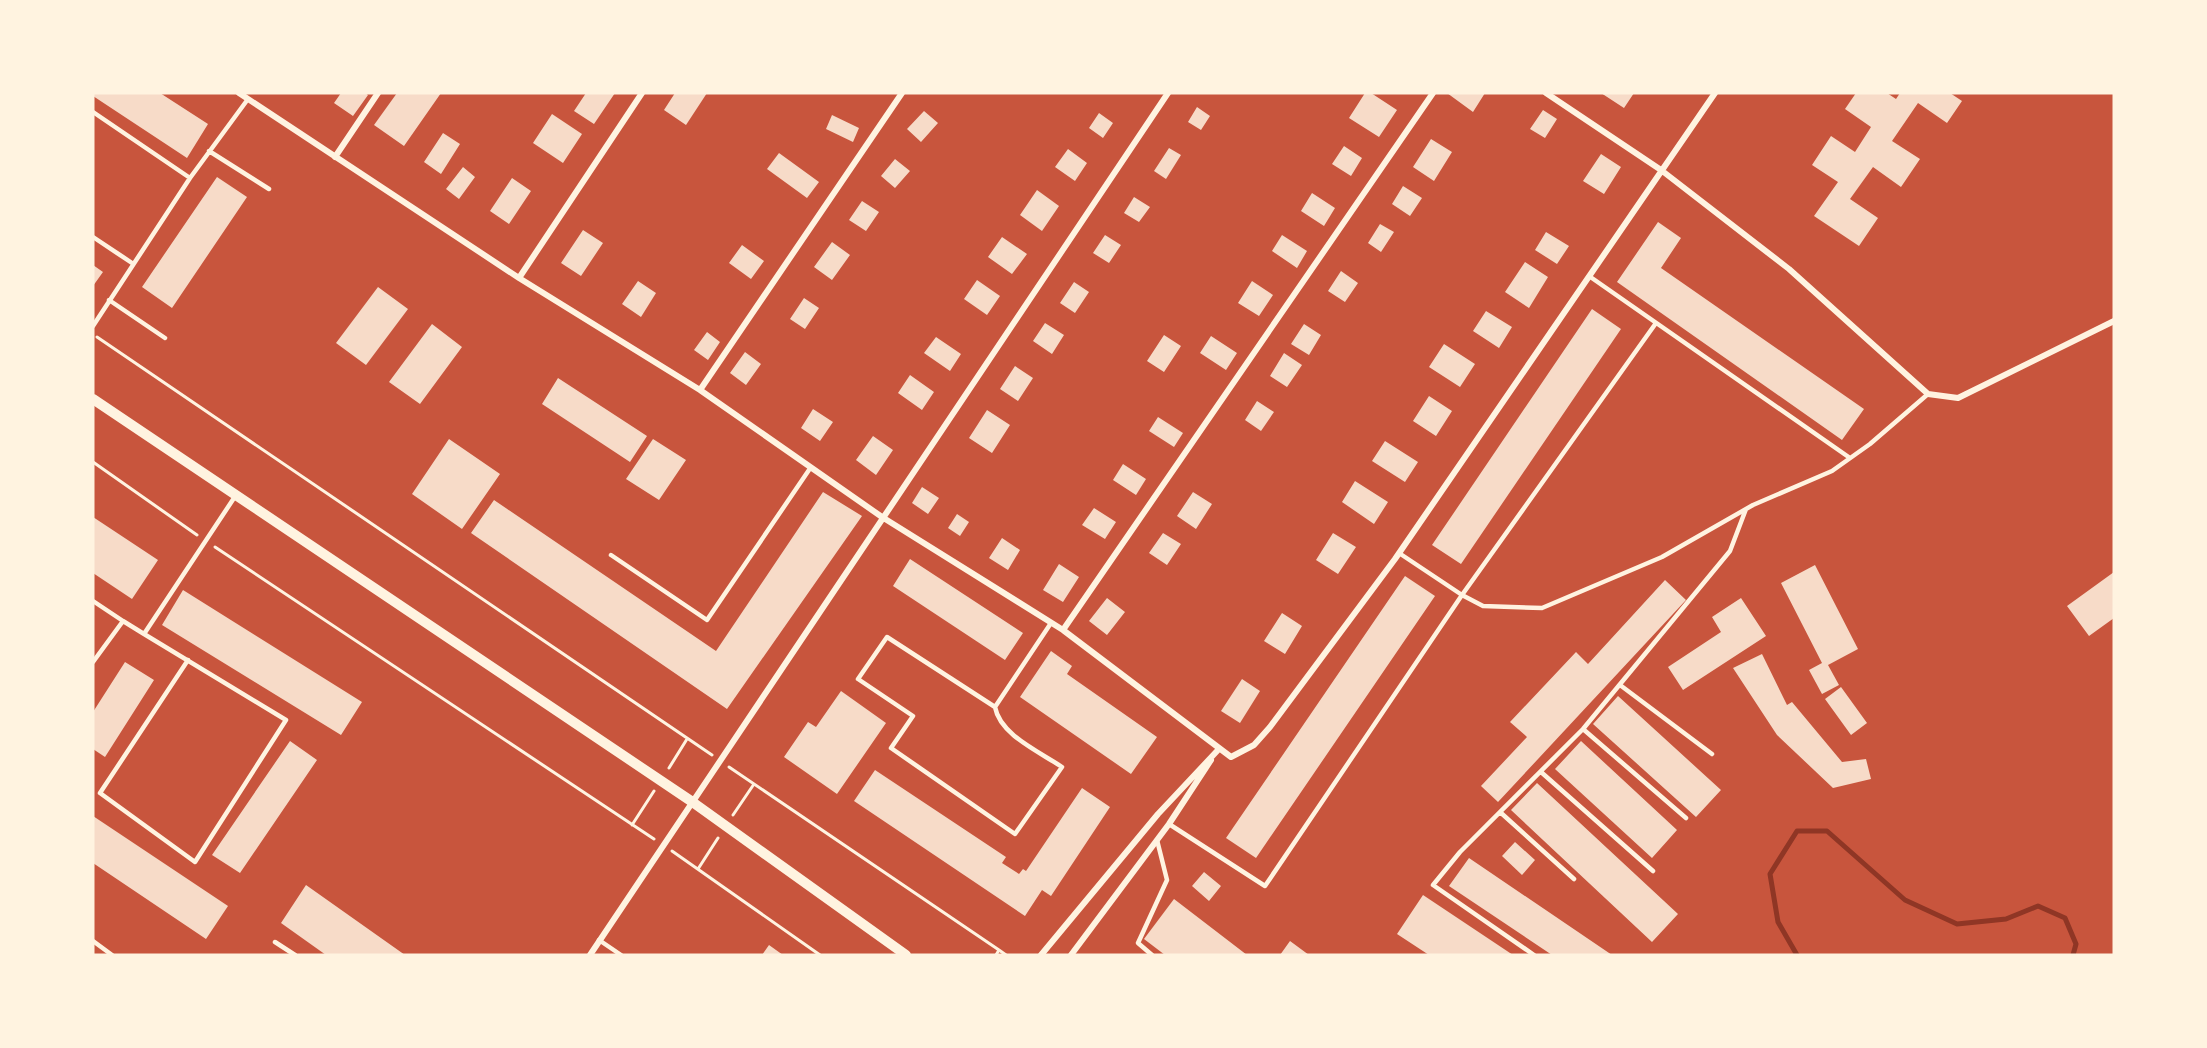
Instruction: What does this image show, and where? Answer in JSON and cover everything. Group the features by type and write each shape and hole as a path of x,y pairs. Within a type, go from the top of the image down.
{"street":[{"path":"239,93 519,278 700,390 882,517 1063,630 1218,750 1231,757 1254,745 1399,553 1714,93"},
{"path":"335,157 378,93"},
{"path":"519,278 642,93"},
{"path":"700,390 902,93"},
{"path":"590,955 691,801 1168,93"},
{"path":"1063,630 1433,93"},
{"path":"1546,93 1660,170 1790,268 1928,394 1958,398 2114,321"},
{"path":"93,399 691,801 906,955"},
{"path":"1071,955 1169,824 1218,750"},
{"path":"1041,955 1158,814 1218,750"}],"lane":[{"path":"93,326 189,178 248,99"},
{"path":"93,112 189,178"},
{"path":"209,151 269,189"},
{"path":"93,237 132,263"},
{"path":"1589,276 1850,458"},
{"path":"109,300 165,338"},
{"path":"1169,824 1265,886 1462,595 1656,322"},
{"path":"1399,553 1462,595 1484,606 1542,608 1662,557 1746,509 1832,471 1928,394"},
{"path":"611,555 707,620 811,467"},
{"path":"144,634 236,495"},
{"path":"1534,955 1433,885 1460,852 1583,729 1620,685 1730,551 1746,509"},
{"path":"93,601 286,720 195,861 100,793 188,660"},
{"path":"93,662 123,621"},
{"path":"995,707 887,637 858,679 913,716 891,748 1015,834 1062,767 1007,729 998,719 995,707 1051,623"},
{"path":"1620,685 1712,754"},
{"path":"1583,729 1686,818"},
{"path":"1541,772 1653,871"},
{"path":"1500,812 1574,879"},
{"path":"1152,955 1138,943 1167,880 1157,840"},
{"path":"599,940 621,955"},
{"path":"93,941 112,955"},
{"path":"275,942 295,955"}],"path":[{"path":"93,334 1006,955"},
{"path":"93,462 662,845 820,955"},
{"path":"996,955 999,950"}],"building":[{"path":"93,93 160,93 208,124 187,158 93,96"},
{"path":"341,93 368,95 353,116 334,103"},
{"path":"397,93 441,93 404,146 374,125"},
{"path":"586,93 615,93 594,124 574,111"},
{"path":"675,93 707,93 686,125 664,110"},
{"path":"1365,93 1371,93 1397,110 1379,137 1349,118"},
{"path":"1447,93 1485,93 1473,112"},
{"path":"1601,93 1634,93 1624,108"},
{"path":"1856,93 1887,93 1896,99 1900,93 1950,93 1962,101 1947,123 1918,103 1892,141 1920,159 1901,187 1873,167 1850,199 1878,218 1859,246 1814,216 1838,182 1812,165 1831,136 1855,152 1871,127 1845,109"},
{"path":"1197,107 1210,116 1201,130 1188,122"},
{"path":"1543,110 1557,119 1545,138 1530,129"},
{"path":"924,111 938,123 921,142 907,129"},
{"path":"1099,113 1113,123 1103,138 1089,128"},
{"path":"552,114 582,134 563,163 533,143"},
{"path":"832,115 859,128 853,142 826,129"},
{"path":"443,133 460,144 441,174 424,162"},
{"path":"1431,139 1452,152 1434,181 1413,167"},
{"path":"1344,146 1362,158 1351,176 1332,164"},
{"path":"1169,148 1181,155 1166,179 1154,171"},
{"path":"1068,149 1087,163 1075,181 1055,167"},
{"path":"779,153 819,182 807,198 767,169"},
{"path":"1601,154 1621,167 1604,194 1583,181"},
{"path":"895,159 910,171 895,188 881,176"},
{"path":"463,167 475,177 459,199 446,189"},
{"path":"217,177 247,197 172,308 142,287"},
{"path":"512,178 531,191 509,224 490,211"},
{"path":"1403,186 1422,198 1410,216 1392,204"},
{"path":"1037,190 1059,206 1042,231 1020,215"},
{"path":"1312,193 1335,208 1324,226 1301,211"},
{"path":"1134,197 1150,207 1139,222 1124,213"},
{"path":"862,201 879,212 866,231 849,220"},
{"path":"1658,222 1681,238 1661,268 1864,409 1842,440 1617,282"},
{"path":"1380,224 1394,232 1381,252 1368,243"},
{"path":"583,230 603,243 581,276 561,263"},
{"path":"1546,232 1569,246 1557,264 1535,250"},
{"path":"1105,235 1121,245 1109,263 1093,253"},
{"path":"1282,235 1307,251 1297,268 1272,251"},
{"path":"1002,237 1027,254 1012,274 988,257"},
{"path":"832,242 850,255 832,280 814,267"},
{"path":"742,245 764,261 751,279 729,263"},
{"path":"1525,262 1548,277 1529,308 1505,292"},
{"path":"93,265 103,272 93,286"},
{"path":"1341,271 1358,283 1345,302 1328,291"},
{"path":"977,280 1000,296 987,315 964,299"},
{"path":"638,281 656,293 641,317 622,304"},
{"path":"1252,281 1273,295 1259,316 1238,303"},
{"path":"1074,282 1089,292 1075,313 1060,303"},
{"path":"378,287 408,309 366,365 336,343"},
{"path":"804,298 819,308 805,329 790,319"},
{"path":"1592,309 1621,329 1461,564 1432,545"},
{"path":"1486,311 1512,327 1499,348 1473,331"},
{"path":"1045,323 1064,335 1052,354 1033,341"},
{"path":"432,324 462,347 420,404 389,382"},
{"path":"1304,324 1321,335 1309,355 1291,344"},
{"path":"707,332 720,342 708,360 694,350"},
{"path":"1164,335 1181,346 1164,372 1147,361"},
{"path":"1211,336 1237,353 1226,370 1200,353"},
{"path":"936,337 961,354 950,371 924,353"},
{"path":"1444,344 1475,364 1460,387 1429,367"},
{"path":"745,352 761,364 746,385 730,373"},
{"path":"1284,353 1302,365 1287,387 1270,376"},
{"path":"1015,366 1033,378 1018,401 1000,389"},
{"path":"910,375 934,392 922,410 898,393"},
{"path":"558,378 647,436 630,462 542,404"},
{"path":"1429,396 1452,411 1436,436 1413,421"},
{"path":"1257,401 1274,412 1261,431 1245,420"},
{"path":"813,409 833,422 820,441 801,428"},
{"path":"987,410 1010,425 992,453 969,438"},
{"path":"1158,417 1183,433 1174,447 1149,431"},
{"path":"873,436 893,450 876,475 856,460"},
{"path":"449,439 500,474 462,529 412,494"},
{"path":"653,439 686,460 659,500 626,479"},
{"path":"1385,441 1418,462 1405,482 1372,461"},
{"path":"1123,464 1146,479 1136,495 1113,480"},
{"path":"1355,481 1388,502 1374,524 1342,502"},
{"path":"922,487 939,498 928,514 912,503"},
{"path":"823,492 862,516 727,709 471,533 494,500 716,651"},
{"path":"1193,492 1212,504 1196,529 1177,516"},
{"path":"1094,508 1116,522 1105,539 1082,525"},
{"path":"957,514 969,522 960,536 948,528"},
{"path":"93,517 158,560 132,599 93,573"},
{"path":"1163,533 1181,544 1167,565 1149,553"},
{"path":"1333,533 1356,547 1338,574 1316,560"},
{"path":"1002,538 1020,550 1008,570 989,558"},
{"path":"910,559 1023,633 1005,660 893,586"},
{"path":"1059,564 1079,577 1063,602 1043,590"},
{"path":"1815,565 1858,649 1828,665 1839,685 1822,694 1809,670 1822,663 1781,583"},
{"path":"2114,572 2114,618 2089,636 2067,606"},
{"path":"1405,576 1435,596 1256,858 1226,838"},
{"path":"1665,580 1686,600 1498,802 1481,786 1527,737 1510,722 1576,652 1588,664"},
{"path":"183,590 362,702 341,735 162,625"},
{"path":"1107,598 1125,612 1107,635 1089,621"},
{"path":"1741,598 1766,636 1683,690 1668,667 1721,632 1712,617"},
{"path":"1282,613 1302,626 1285,654 1264,641"},
{"path":"1051,651 1072,666 1067,674 1157,737 1131,774 1020,697"},
{"path":"1762,654 1787,705 1792,702 1842,762 1866,759 1871,779 1833,788 1777,735 1733,668"},
{"path":"125,662 154,680 105,757 93,749 93,712"},
{"path":"1242,679 1260,691 1240,723 1221,711"},
{"path":"1841,687 1867,723 1851,735 1825,699"},
{"path":"841,691 886,723 837,794 784,757 808,722 816,727"},
{"path":"1618,696 1721,790 1696,817 1593,724"},
{"path":"290,741 317,760 240,873 212,855"},
{"path":"1581,741 1677,830 1652,858 1555,769"},
{"path":"875,770 1006,857 1002,863 1019,874 1023,869 1026,871 1082,788 1110,807 1051,896 1042,890 1025,916 854,801"},
{"path":"1537,783 1678,914 1652,942 1511,810"},
{"path":"93,816 228,906 206,939 93,863"},
{"path":"1515,842 1535,860 1522,875 1502,856"},
{"path":"1469,858 1612,955 1552,955 1449,886"},
{"path":"1204,872 1221,886 1209,901 1192,886"},
{"path":"306,885 405,955 326,955 281,923"},
{"path":"1423,895 1513,955 1429,955 1397,934"},
{"path":"1174,899 1247,955 1165,955 1144,939"},
{"path":"1290,941 1309,955 1280,955"},
{"path":"769,945 783,955 762,955"}],"waterway":[{"path":"1797,955 1778,922 1770,874 1797,831 1827,831 1905,900 1957,924 2006,919 2038,906 2065,918 2076,944 2073,955"}]}
